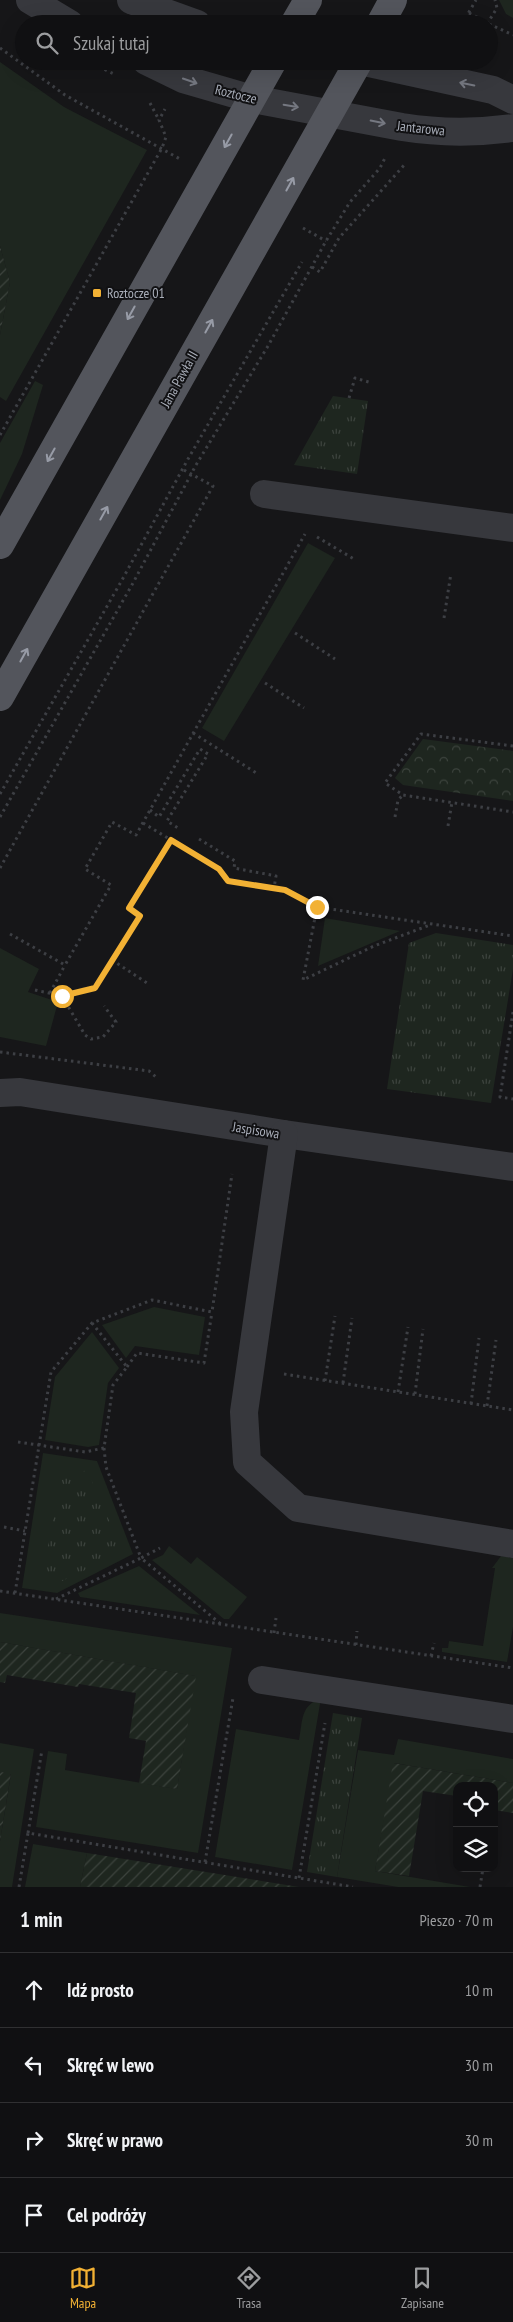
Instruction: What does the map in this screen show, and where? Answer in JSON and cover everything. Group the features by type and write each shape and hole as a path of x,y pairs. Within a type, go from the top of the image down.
{"main road":[{"path":"299,15 308,0"},
{"path":"385,15 394,0"},
{"path":"0,545 268,70"},
{"name":"Jana Pawła II","path":"0,697 354,70"}],"street":[{"path":"30,0 55,15"},
{"path":"130,0 171,15"},
{"name":"Roztocze","path":"164,70 183,79 252,99 330,113"},
{"path":"400,70 492,90 513,100"},
{"name":"Jantarowa","path":"330,113 414,129 482,132 513,128"},
{"path":"264,494 513,528"},
{"name":"Jaspisowa","path":"0,1093 20,1092 284,1134 513,1167"},
{"path":"284,1134 244,1412 247,1462 298,1508 513,1544"},
{"path":"262,1680 513,1719"}],"path":[{"path":"472,15 469,13 476,0"},
{"path":"493,15 497,8 494,0"},
{"path":"498,28 513,35"},
{"path":"0,48 15,59"},
{"path":"30,70 65,95 209,176"},
{"path":"0,435 162,148 166,138 160,120 183,79"},
{"path":"0,817 133,583 191,474 350,202 414,129"},
{"path":"312,268 320,272 339,238 406,164 414,129"},
{"path":"274,212 326,242"},
{"path":"0,794 122,580 182,469 302,262"},
{"path":"349,398 355,378 372,383"},
{"path":"0,868 213,486 182,469"},
{"path":"50,993 111,884 85,869 112,822 136,835 306,532"},
{"path":"314,536 354,559"},
{"path":"444,618 451,572"},
{"path":"295,633 335,659"},
{"path":"264,682 304,708"},
{"path":"193,733 258,774"},
{"path":"513,746 421,734 385,783 403,795 513,812"},
{"path":"150,810 159,817 200,749 208,754 167,821 178,828"},
{"path":"395,817 398,800 403,795"},
{"path":"448,826 452,802"},
{"path":"143,823 219,869 228,881 285,890 317,907 513,936"},
{"path":"199,839 235,861 234,868 276,876 274,888"},
{"path":"35,990 62,996 95,988 140,916 129,908 171,840"},
{"path":"317,907 303,980 374,946 432,924"},
{"path":"10,934 65,965"},
{"path":"112,960 147,983"},
{"path":"62,996 85,1035 91,1039 103,1038 116,1022 104,1006"},
{"path":"513,1012 500,1097 513,1100"},
{"path":"0,1052 149,1071 156,1078"},
{"path":"223,1625 141,1558 106,1467 104,1448 113,1385 137,1353 204,1363 232,1174"},
{"path":"15,1593 51,1372 92,1323 152,1300 212,1312"},
{"path":"325,1381 334,1316"},
{"path":"343,1383 352,1318"},
{"path":"92,1323 127,1367"},
{"path":"398,1392 408,1327"},
{"path":"415,1394 423,1329"},
{"path":"471,1404 479,1338"},
{"path":"487,1406 496,1340"},
{"path":"282,1374 513,1410"},
{"path":"18,1442 85,1452 104,1448"},
{"path":"4,1528 25,1531"},
{"path":"56,1599 160,1548"},
{"path":"0,1591 513,1668"},
{"path":"274,1633 276,1618"},
{"path":"356,1645 357,1631"},
{"path":"431,1656 434,1643"},
{"path":"205,1862 233,1695 262,1680"},
{"path":"300,1878 330,1690"},
{"path":"19,1887 42,1750"},
{"path":"28,1833 353,1887"},
{"path":"480,1887 482,1872"}],"green space":[{"path":"499,0 513,0 513,18 506,14"},
{"path":"0,62 64,107 147,150 6,401 0,397 0,335 10,282 0,246"},
{"path":"0,246 10,282 0,335"},
{"path":"35,381 43,385 22,454 0,500 0,443"},
{"path":"333,396 368,401 357,474 294,465"},
{"path":"308,543 335,558 224,741 202,728"},
{"path":"423,739 513,751 513,801 403,785 395,778"},
{"path":"325,918 400,931 318,966"},
{"path":"436,933 513,945 513,969 491,1103 387,1089 409,943"},
{"path":"0,948 39,969 28,992 58,1002 46,1046 0,1037"},
{"path":"154,1307 205,1317 199,1355 135,1346 126,1358 102,1325"},
{"path":"92,1332 119,1368 108,1383 99,1445 88,1447 45,1440 55,1377"},
{"path":"43,1453 97,1461 133,1554 57,1593 22,1588"},
{"path":"87,1470 123,1552 62,1581 43,1576 59,1480"},
{"path":"169,1546 191,1564 197,1557 247,1597 229,1619 224,1619 152,1560 163,1555"},
{"path":"501,1556 513,1558 513,1627 507,1662 442,1652 442,1648 448,1648 449,1641 483,1646 495,1568 492,1568"},
{"path":"139,1566 200,1615 80,1597 78,1593"},
{"path":"0,1613 232,1648 198,1853 36,1827 48,1751 67,1754 65,1770 177,1789 195,1676 0,1642"},
{"path":"0,1642 196,1676 177,1789 139,1783 146,1741 129,1738 136,1693 79,1684 78,1687 7,1675 5,1683 0,1682"},
{"path":"321,1698 292,1870 215,1857 236,1729 299,1740 302,1720 306,1710 314,1701"},
{"path":"333,1713 362,1718 337,1877 307,1872"},
{"path":"398,1739 513,1759 513,1783 394,1763 375,1871 470,1887 398,1887 337,1877 358,1750 394,1755"},
{"path":"0,1743 34,1749 12,1887 0,1887 0,1841 11,1774 0,1772"},
{"path":"393,1763 513,1783 513,1813 498,1811 498,1782 453,1782 453,1795 423,1791 409,1876 375,1871"},
{"path":"0,1772 11,1773 0,1841"},
{"path":"33,1844 87,1853 80,1887 25,1887"},
{"path":"87,1853 299,1887 80,1887"}],"place":[{"name":"Roztocze 01","path":"97,293"}],"route":[{"path":"62,996 95,988 140,916 129,908 171,840 219,869 228,881 285,890 317,907"}]}
